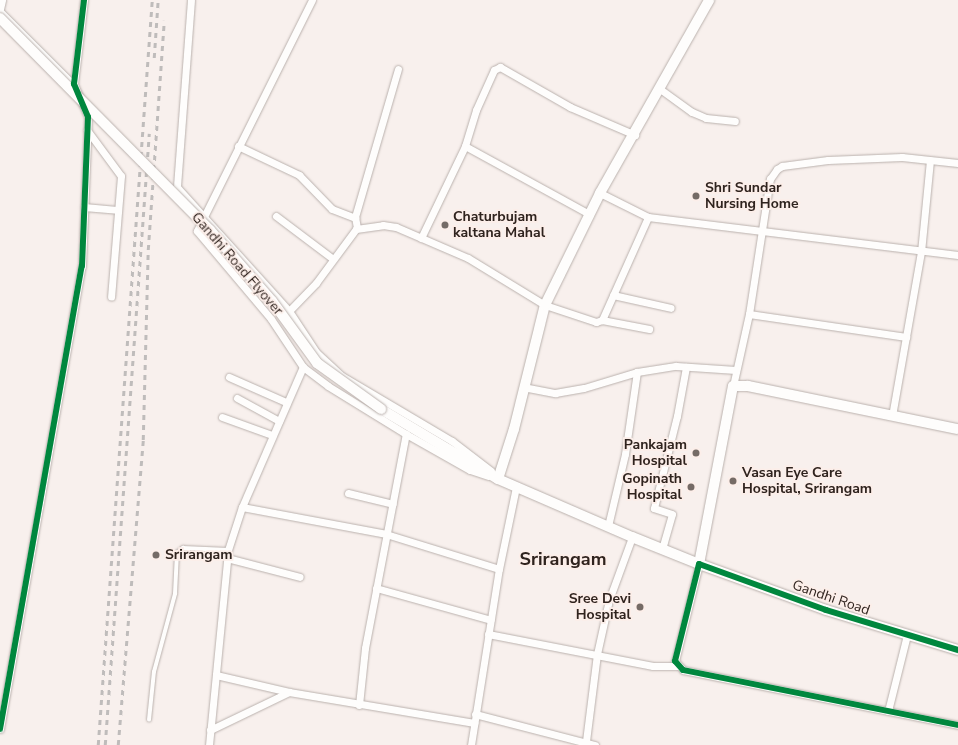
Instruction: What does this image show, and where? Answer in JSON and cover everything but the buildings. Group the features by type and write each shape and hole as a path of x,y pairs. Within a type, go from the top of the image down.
{"main road":[{"path":"498,479 514,429 522,390 545,305 600,193 636,132 709,0"},
{"name":"Gandhi Road Flyover","path":"0,18 210,230 275,305 317,363 332,376 381,409 498,479"},
{"path":"699,564 733,386 748,386 958,429"},
{"name":"Gandhi Road","path":"498,479 632,537 699,564 826,610 958,650"}],"street":[{"path":"0,9 2,0"},
{"path":"0,729 3,691 80,275 87,114 74,84 84,0"},
{"path":"191,0 176,182 289,311 316,352 342,376 452,441 484,464 498,479"},
{"path":"312,0 197,227 198,234 271,319 303,367 328,386 406,434 470,470 498,479"},
{"path":"421,238 465,146 476,110 495,68 500,67 570,107 636,132"},
{"path":"357,228 355,218 398,69"},
{"path":"659,90 692,112 706,118 735,121"},
{"path":"87,130 120,173 111,297"},
{"path":"238,146 299,175 332,210 355,218"},
{"path":"465,146 589,214"},
{"path":"733,386 749,314 770,179 782,166 836,159 902,157 958,163"},
{"path":"892,416 921,252 930,160"},
{"path":"600,193 648,217 921,252 958,255"},
{"path":"84,207 117,210"},
{"path":"276,216 333,259"},
{"path":"602,320 648,217"},
{"path":"289,311 316,283 357,228 389,225 468,258 545,305 592,323 602,320 649,330"},
{"path":"613,295 671,308"},
{"path":"749,314 906,337"},
{"path":"209,745 228,550 242,508 286,402 303,367"},
{"path":"522,390 555,393 584,388 637,372 686,367 736,370"},
{"path":"662,549 672,514 654,508 677,416 686,367"},
{"path":"608,526 625,454 637,372"},
{"path":"230,377 286,402"},
{"path":"238,398 278,421"},
{"path":"222,417 272,436"},
{"path":"359,704 365,648 406,434"},
{"path":"471,745 499,569 516,487"},
{"path":"348,493 393,504"},
{"path":"242,508 386,534 499,569"},
{"path":"586,741 597,654 609,600 632,537"},
{"path":"227,558 300,577"},
{"path":"699,564 675,661 683,670 958,725"},
{"path":"376,588 491,620"},
{"path":"488,634 653,666 678,666"},
{"path":"888,711 907,635"},
{"path":"216,675 289,692 474,723"},
{"path":"210,730 289,692"},
{"path":"475,714 586,741 595,745"}],"lane":[{"path":"0,9 74,84"},
{"path":"149,720 154,672 175,594 177,553 183,548 228,550"}],"railway":[{"path":"98,745 152,0"},
{"path":"154,58 158,0"},
{"path":"118,745 143,440 148,250 164,21"},
{"path":"105,745 149,134"}],"cycle path":[{"path":"0,729 82,266 88,117 74,84 84,0"},
{"path":"958,650 826,610 699,564 675,661 683,670 958,725"}],"place":[{"name":"Shri Sundar Nursing Home","path":"696,196"},
{"name":"Chaturbujam kaltana Mahal","path":"445,225"},
{"name":"Pankajam Hospital","path":"696,453"},
{"name":"Vasan Eye Care Hospital, Srirangam","path":"733,481"},
{"name":"Gopinath Hospital","path":"691,487"},
{"name":"Srirangam","path":"156,555"},
{"name":"Sree Devi Hospital","path":"640,607"}],"district":[{"name":"Srirangam","path":"563,559"}]}
